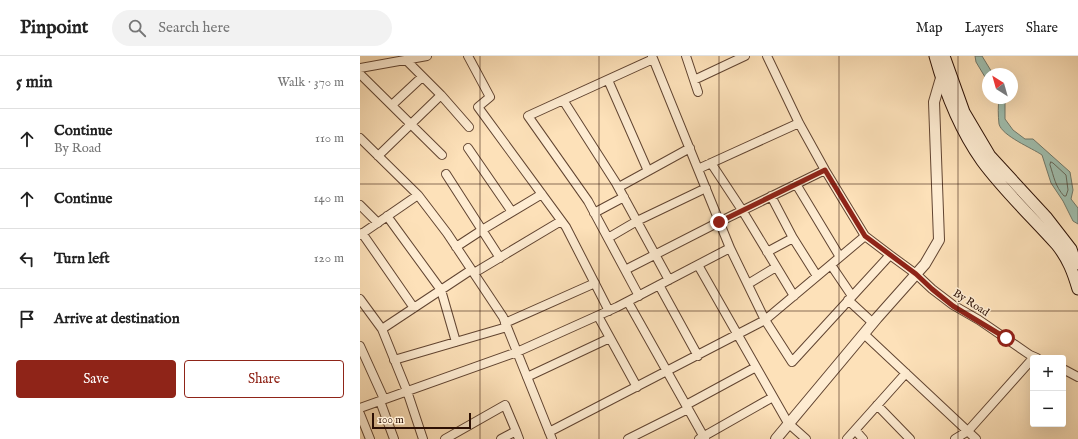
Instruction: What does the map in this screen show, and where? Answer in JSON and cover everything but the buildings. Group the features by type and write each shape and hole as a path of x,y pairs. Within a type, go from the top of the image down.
{"main road":[{"path":"935,56 941,78 961,124 976,152 1004,188 1061,250 1068,260 1078,289"},
{"path":"944,56 964,112 990,156 1047,218 1071,249 1078,268"}],"street":[{"path":"360,68 427,56"},
{"path":"468,56 490,97 478,108 566,227 609,311"},
{"path":"686,56 698,92"},
{"path":"694,80 745,56"},
{"path":"360,138 418,195 456,247 503,317 551,435 637,387 765,320 865,236 799,124 767,56"},
{"path":"639,296 588,201 528,116 608,80 652,57 730,248 765,320 792,362 890,255"},
{"path":"406,60 441,95 469,127"},
{"path":"360,74 442,155"},
{"path":"392,105 422,77"},
{"path":"776,439 873,323 926,264 939,240 934,102 941,78"},
{"path":"608,80 648,170"},
{"path":"378,156 441,95"},
{"path":"563,100 624,197 669,280"},
{"path":"698,168 799,124"},
{"path":"468,148 512,212"},
{"path":"618,187 690,148"},
{"path":"711,163 742,210 794,296"},
{"path":"625,270 742,210 825,170"},
{"path":"446,174 500,258"},
{"path":"796,184 840,257"},
{"path":"608,238 637,221 706,188"},
{"path":"456,247 542,194"},
{"path":"414,308 361,234 418,195"},
{"path":"771,196 792,238 817,276"},
{"path":"594,213 624,197"},
{"path":"360,205 378,223"},
{"path":"387,216 441,290 456,342"},
{"path":"382,329 441,290 500,258 561,221"},
{"name":"By Road","path":"865,236 916,274 953,306 979,320 1033,355"},
{"path":"767,252 792,238"},
{"path":"360,408 517,352 628,302 730,248"},
{"path":"698,265 788,424 806,439"},
{"path":"831,265 850,298 873,323"},
{"path":"748,284 776,267"},
{"path":"394,360 456,342 506,325 595,283"},
{"path":"660,285 698,356"},
{"path":"360,299 382,329 407,391 423,439"},
{"path":"628,302 687,407 702,438 773,397"},
{"path":"598,316 637,387"},
{"path":"864,334 976,439"},
{"path":"527,377 610,338"},
{"path":"360,346 382,400 394,439"},
{"path":"955,439 968,431 1030,364"},
{"path":"628,439 756,367"},
{"path":"1066,371 1078,377"},
{"path":"847,439 906,373"},
{"path":"445,439 504,405 519,439"},
{"path":"877,405 910,439"},
{"path":"360,414 370,439"},
{"path":"854,430 863,439"},
{"path":"501,439 516,431"}],"water":[{"path":"975,56 982,56 989,68 982,68 982,72 976,62"},
{"path":"998,104 1005,104 1005,119 1013,130 1025,139 1033,139 1070,172 1073,190 1071,199 1078,208 1078,224 1073,221 1063,201 1051,183 1042,155 1011,137 1001,128 999,124"}],"route":[{"path":"719,222 825,170 865,236 916,274 953,306 979,320 1006,338"}]}
